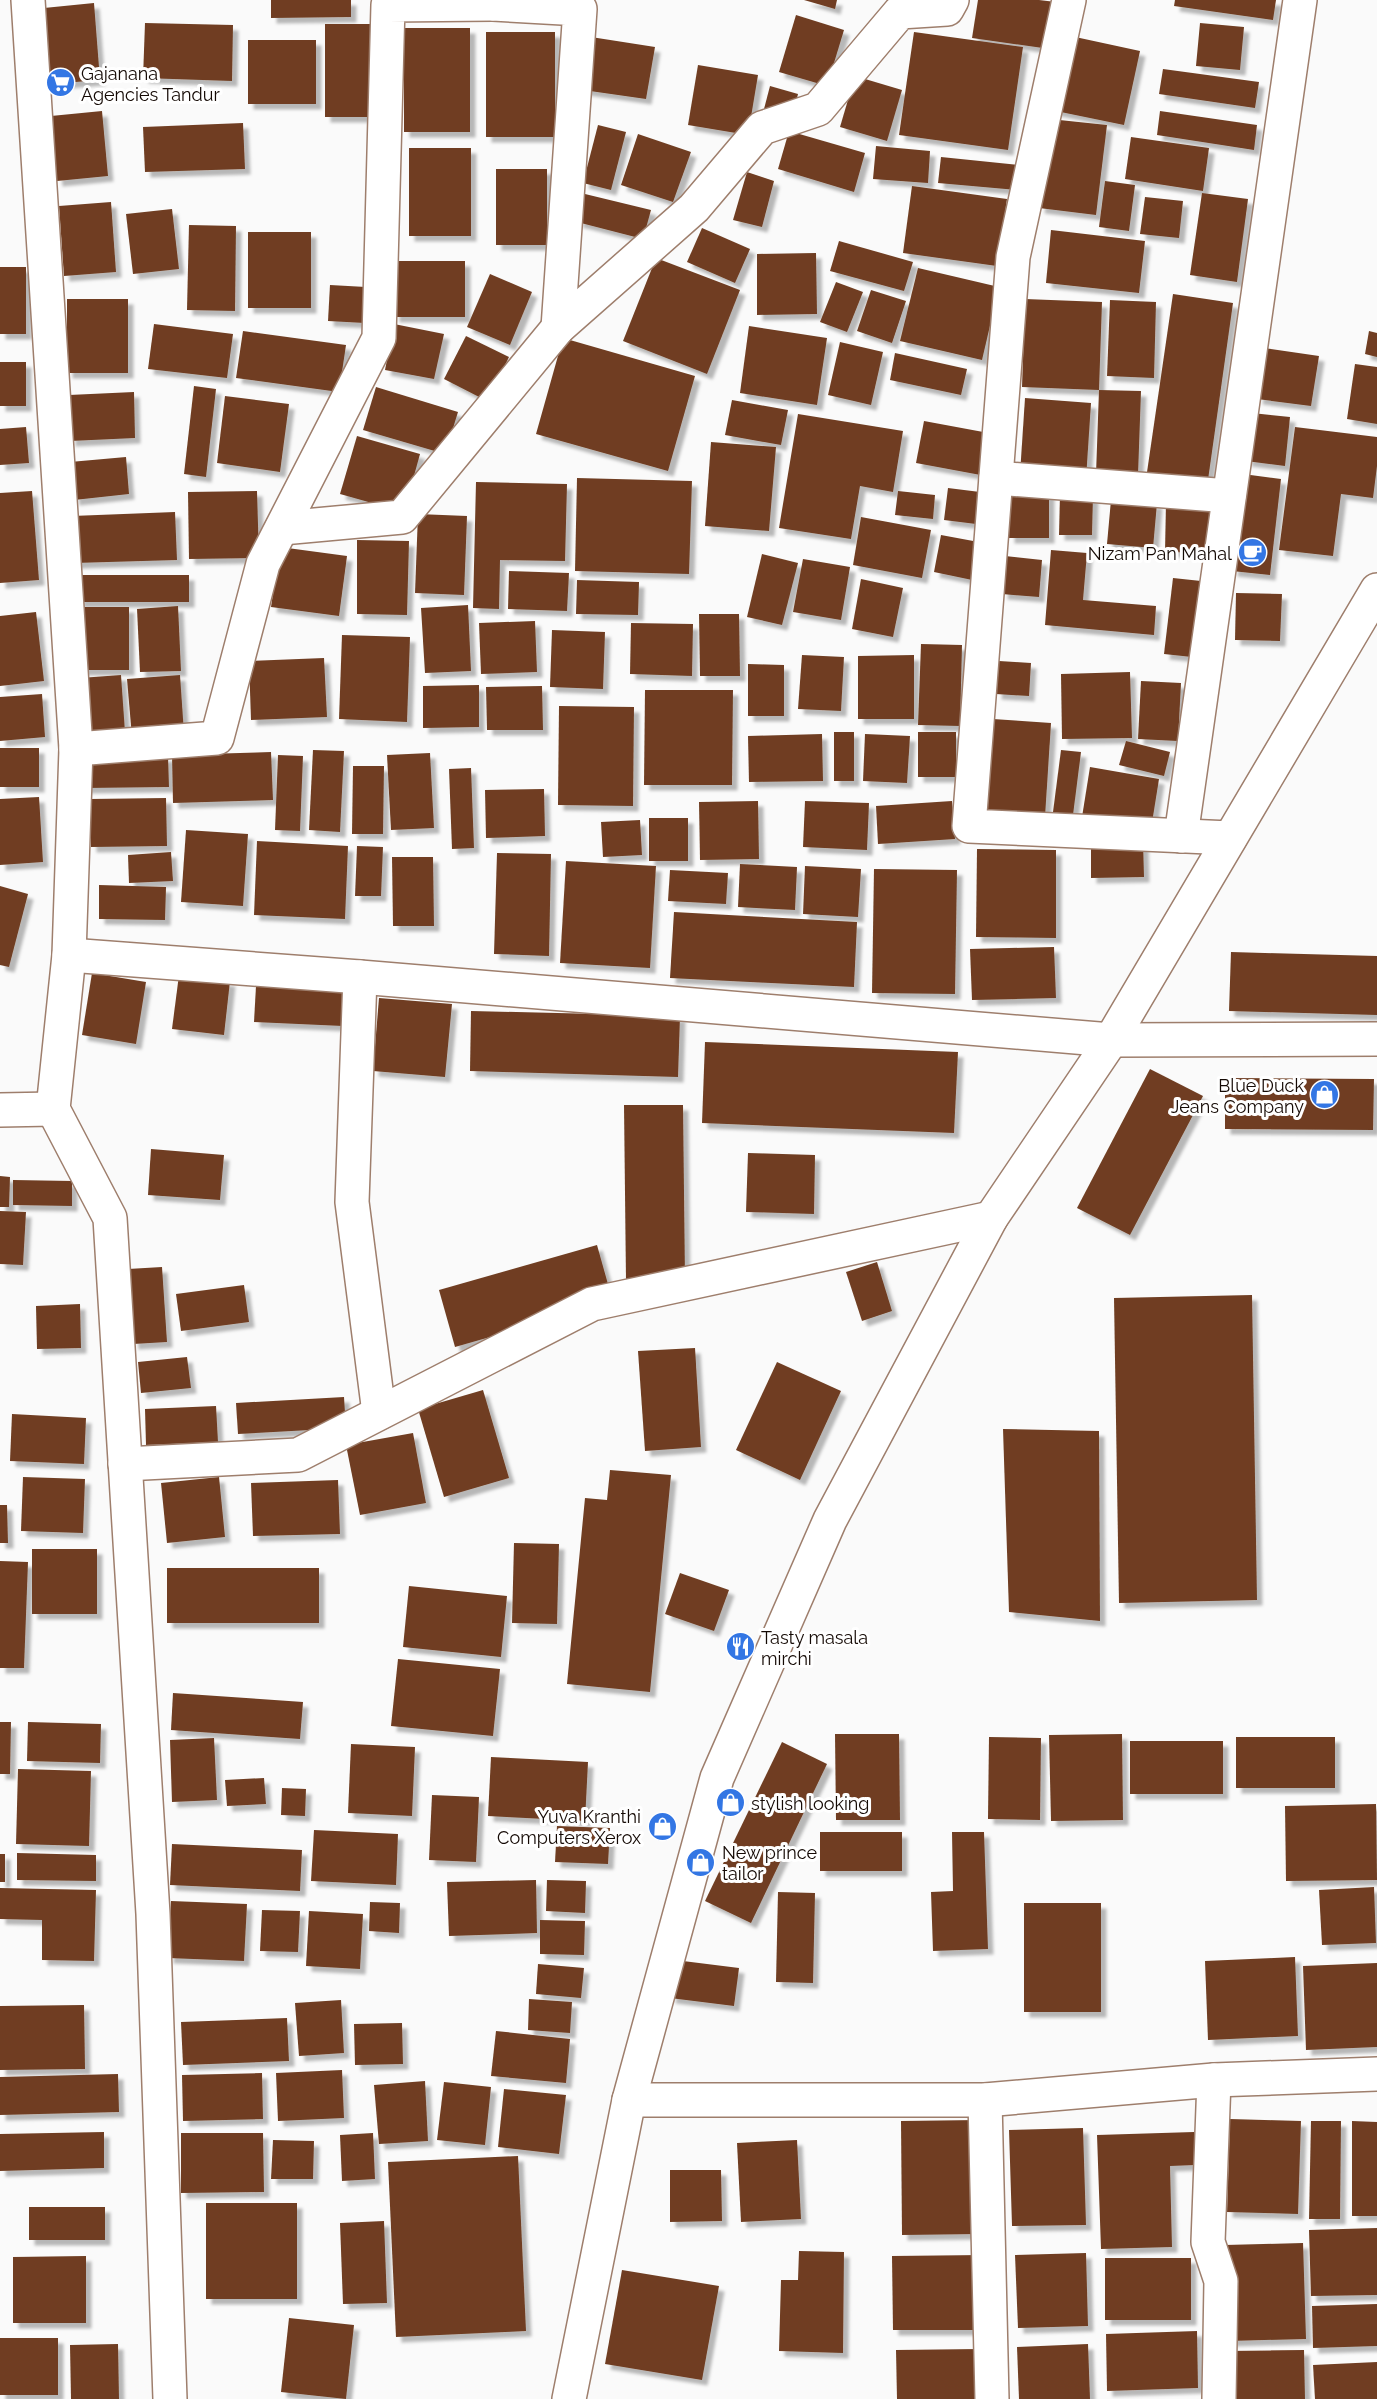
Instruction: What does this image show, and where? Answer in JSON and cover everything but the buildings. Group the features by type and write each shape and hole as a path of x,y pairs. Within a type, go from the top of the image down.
{"street":[{"path":"28,0 76,749 69,955 53,1109 110,1218 153,1914 170,2399"},
{"path":"282,528 402,518 558,328 694,208 762,128 818,109 900,12 947,9 952,0"},
{"path":"1069,0 1013,257 969,826 1230,838"},
{"path":"1181,836 1300,0"},
{"path":"76,749 217,738 263,564 379,338 388,5 493,2 580,9 558,328"},
{"path":"996,478 1229,496"},
{"path":"569,2399 629,2100 717,1778 830,1520 991,1218 1111,1040 1377,590"},
{"path":"69,955 1111,1040 1377,1039"},
{"path":"360,977 352,1202 379,1413"},
{"path":"0,1110 53,1109"},
{"path":"125,1464 298,1455 592,1304 991,1218"},
{"path":"629,2100 985,2100 1214,2080 1377,2074"},
{"path":"1214,2080 1208,2242 1221,2281 1219,2399"},
{"path":"985,2100 992,2399"}],"place":[{"name":"Gajanana Agencies Tandur","path":"60,83"},
{"name":"Nizam Pan Mahal","path":"1253,553"},
{"name":"Blue Duck Jeans Company","path":"1325,1095"},
{"name":"Tasty masala mirchi","path":"740,1647"},
{"name":"stylish looking","path":"730,1803"},
{"name":"Yuva Kranthi Computers Xerox","path":"662,1826"},
{"name":"New prince tailor","path":"701,1862"}]}
